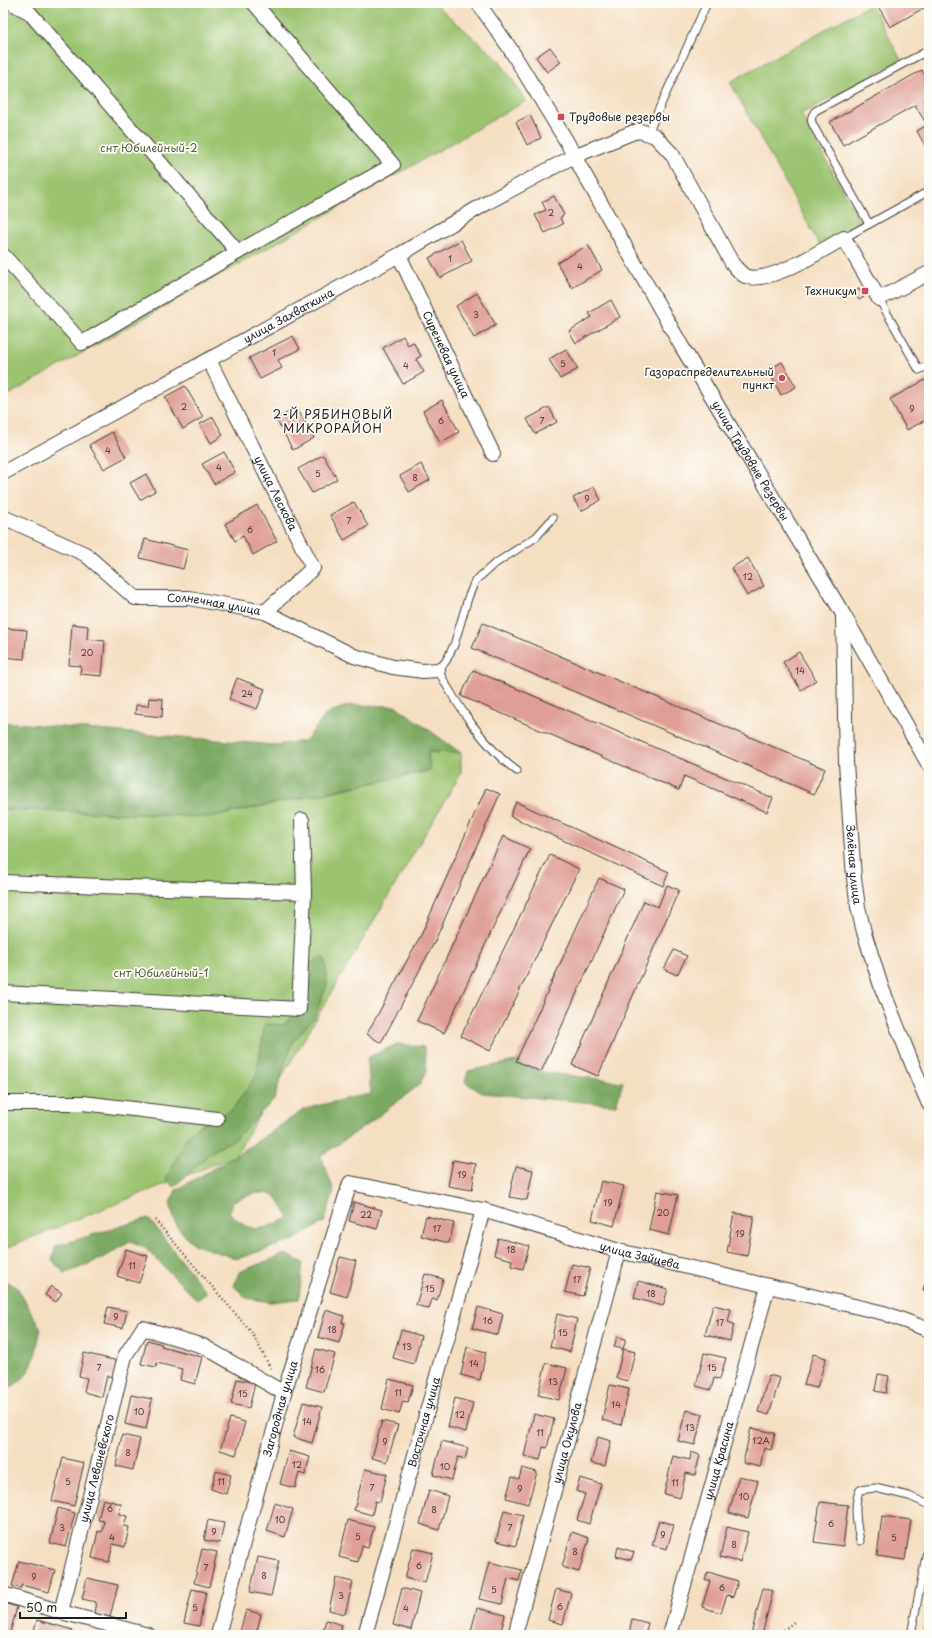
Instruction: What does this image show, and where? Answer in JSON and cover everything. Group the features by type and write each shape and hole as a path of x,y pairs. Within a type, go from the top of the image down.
{"street":[{"path":"12,3 29,12 238,252"},
{"path":"3,255 82,343 238,252 393,165 254,3"},
{"name":"улица Трудовые Резервы","path":"478,3 509,47 567,142 682,347 843,614 929,765"},
{"path":"574,156 630,133 640,131 658,138 672,154 732,263 738,271 746,276 760,278 776,273 844,238 879,299 929,273"},
{"name":"улица Захваткина","path":"3,473 398,255 490,201 574,156"},
{"name":"Сиреневая улица","path":"398,255 493,454"},
{"name":"улица Лескова","path":"209,360 313,568 265,612"},
{"name":"Солнечная улица","path":"3,517 85,554 135,598 189,598 265,612 354,656 393,667 423,671 438,670"},
{"name":"Зелёная улица","path":"843,614 846,763 854,878 858,907 866,939 881,986 920,1086 929,1104"},
{"path":"3,994 299,1009 304,892 302,820"},
{"path":"3,882 126,888 304,892"},
{"path":"3,1103 82,1103 217,1119"},
{"name":"улица Зайцева","path":"350,1183 483,1210 619,1251 884,1313 929,1330"},
{"name":"Загородная улица","path":"218,1635 284,1393 350,1183"},
{"name":"Восточная улица","path":"365,1635 483,1210"},
{"name":"улица Окулова","path":"515,1635 619,1251"},
{"name":"улица Красина","path":"670,1635 768,1286"},
{"name":"улица Леваневского","path":"61,1612 125,1356 143,1328 203,1346 284,1393"},
{"path":"3,1594 61,1612 148,1635"}],"lane":[{"path":"648,133 706,3"},
{"path":"869,224 811,122 811,116 815,111 929,50"},
{"path":"844,238 929,191"},
{"path":"879,299 919,370 929,365"},
{"path":"517,771 505,763 495,752 458,706 438,670 446,661 454,645 468,598 475,581 488,568 536,537 553,518"},
{"path":"860,1541 857,1526 857,1495 860,1490 875,1488 909,1496 929,1505"},
{"path":"911,1635 929,1540"}],"path":[{"path":"154,1220 252,1334 273,1373"},
{"path":"777,1635 794,1622"}],"green space":[{"name":"снт Юбилейный-2","path":"3,3 434,3 499,60 526,101 3,398"},
{"path":"871,4 901,60 801,114 860,222 819,244 730,82"},
{"path":"350,705 396,706 461,753 428,752 430,770 211,817 3,809 3,722 275,745 305,741 327,713"},
{"name":"снт Юбилейный-1","path":"428,752 461,753 461,773 235,1156 3,1249 3,809 211,817 430,771"},
{"path":"321,956 325,959 327,985 314,1018 293,1041 274,1100 235,1139 211,1152 174,1187 166,1179 188,1135 200,1125 232,1110 256,1076 265,1024 283,1025 292,1017 306,989 307,966"},
{"path":"397,1044 424,1047 427,1070 419,1085 368,1124 321,1156 334,1191 324,1222 294,1240 237,1259 193,1244 176,1226 170,1203 176,1190 235,1156 305,1109 371,1094 367,1058","holes":["255,1193 274,1194 289,1218 271,1226 264,1228 251,1228 237,1220 229,1212 233,1201"]},
{"path":"516,1061 541,1072 623,1082 616,1105 482,1093 465,1082 468,1071"},
{"path":"148,1218 207,1293 197,1300 145,1248 130,1242 105,1257 65,1274 52,1260 56,1246"},
{"path":"285,1254 303,1263 299,1299 271,1302 246,1298 234,1286 239,1272"},
{"path":"3,1280 17,1287 41,1329 33,1362 25,1376 11,1387 3,1381"}],"building":[{"path":"883,3 929,3 929,5 890,27 878,6"},
{"path":"550,47 561,62 547,72 536,57"},
{"path":"922,70 929,83 929,97 924,100 929,109 929,153 917,131 927,125 915,105 843,145 830,122"},
{"path":"530,115 541,138 527,145 516,122"},
{"path":"554,196 564,215 560,218 563,224 545,233 535,215 546,210 542,202"},
{"path":"461,240 472,261 440,278 429,258"},
{"path":"588,245 602,270 572,288 557,263"},
{"path":"859,289 864,297 859,300 854,292"},
{"path":"477,293 496,325 474,338 456,306"},
{"path":"611,300 620,317 576,343 569,331 592,317 589,313"},
{"path":"293,336 300,349 278,360 282,368 260,379 249,358"},
{"path":"403,336 408,345 413,342 421,356 416,359 424,372 403,384 383,348"},
{"path":"566,349 578,369 560,379 549,359"},
{"name":"Газораспределительный пункт","path":"782,362 796,387 781,395 768,370"},
{"path":"929,378 929,418 907,430 890,399"},
{"path":"185,386 203,417 183,429 165,397"},
{"path":"442,400 459,432 440,443 423,411"},
{"path":"549,407 557,422 535,434 527,419"},
{"path":"297,408 314,438 293,450 276,419"},
{"path":"213,417 223,435 211,443 200,424"},
{"path":"112,432 126,457 104,469 89,445"},
{"path":"224,452 235,472 214,484 202,464"},
{"path":"323,455 337,479 312,493 298,469"},
{"path":"421,464 430,480 409,492 400,476"},
{"path":"146,474 155,491 140,500 130,483"},
{"path":"594,487 601,500 581,511 573,498"},
{"path":"354,502 368,526 344,540 330,515"},
{"path":"257,505 277,541 253,555 243,536 235,541 225,524"},
{"path":"145,539 188,550 183,569 140,558"},
{"path":"748,558 764,586 747,596 731,568"},
{"path":"483,623 825,769 814,794 472,648"},
{"path":"72,624 88,626 87,639 105,641 102,676 80,674 81,666 69,665"},
{"path":"4,628 27,630 24,659 3,657"},
{"path":"799,652 816,680 801,690 783,662"},
{"path":"473,670 773,798 767,812 684,776 679,790 461,696"},
{"path":"237,678 265,689 257,709 229,699"},
{"path":"149,698 163,699 162,717 135,714 136,705 148,706"},
{"path":"486,788 500,794 434,943 381,1043 367,1034 422,933"},
{"path":"516,802 669,872 663,886 510,816"},
{"path":"503,836 530,849 444,1033 417,1021"},
{"path":"550,855 579,869 490,1051 461,1036"},
{"path":"599,878 624,889 541,1072 516,1061"},
{"path":"667,885 679,890 598,1076 572,1065 644,901 658,907"},
{"path":"674,950 687,956 677,975 664,969"},
{"path":"453,1160 476,1164 472,1190 448,1186"},
{"path":"516,1166 533,1170 527,1200 509,1197"},
{"path":"601,1181 624,1186 614,1226 592,1220"},
{"path":"657,1191 678,1195 669,1235 649,1230"},
{"path":"354,1202 382,1210 377,1229 349,1221"},
{"path":"734,1213 754,1216 747,1256 727,1252"},
{"path":"426,1216 454,1223 449,1243 421,1236"},
{"path":"498,1238 529,1246 523,1269 511,1266 512,1260 494,1255"},
{"path":"126,1249 148,1256 139,1283 117,1276"},
{"path":"340,1257 356,1261 347,1297 330,1292"},
{"path":"572,1264 590,1268 583,1296 565,1292"},
{"path":"929,1273 929,1292 923,1290"},
{"path":"425,1274 443,1279 437,1300 432,1299 429,1309 416,1305"},
{"path":"638,1281 668,1289 663,1306 634,1298"},
{"path":"51,1286 62,1293 56,1302 45,1295"},
{"path":"713,1305 731,1309 728,1322 734,1324 730,1341 705,1335"},
{"path":"108,1307 127,1311 123,1328 104,1324"},
{"path":"478,1307 503,1314 498,1335 472,1328"},
{"path":"326,1310 344,1316 342,1323 345,1323 339,1343 318,1337"},
{"path":"557,1314 577,1319 570,1352 550,1347"},
{"path":"401,1330 421,1336 414,1364 393,1358"},
{"path":"617,1337 626,1339 623,1349 614,1347"},
{"path":"147,1340 162,1344 161,1346 202,1357 195,1384 180,1380 182,1369 157,1363 156,1367 141,1364"},
{"path":"467,1347 486,1352 480,1380 461,1375"},
{"path":"316,1349 335,1354 324,1392 306,1387"},
{"path":"623,1349 635,1352 628,1381 616,1378"},
{"path":"84,1353 118,1361 114,1377 107,1376 102,1397 84,1392 87,1378 79,1376"},
{"path":"704,1353 726,1358 720,1379 714,1378 711,1390 696,1386"},
{"path":"813,1354 826,1358 817,1388 804,1385"},
{"path":"546,1363 567,1368 559,1400 538,1395"},
{"path":"878,1374 889,1376 886,1393 875,1391"},
{"path":"769,1375 780,1378 769,1415 758,1412"},
{"path":"237,1379 255,1383 249,1408 231,1404"},
{"path":"389,1379 413,1385 408,1402 403,1401 399,1414 382,1409"},
{"path":"610,1385 629,1389 621,1425 602,1420"},
{"path":"131,1395 152,1399 146,1429 125,1424"},
{"path":"455,1398 473,1403 466,1432 448,1427"},
{"path":"303,1402 322,1407 312,1443 293,1437"},
{"path":"686,1410 703,1414 695,1445 678,1441"},
{"path":"534,1414 554,1419 547,1448 543,1447 540,1460 524,1456"},
{"path":"230,1418 245,1422 236,1455 220,1450"},
{"path":"382,1421 398,1425 387,1462 372,1458"},
{"path":"751,1428 775,1433 771,1450 764,1448 760,1467 743,1463"},
{"path":"122,1435 140,1439 133,1470 116,1466"},
{"path":"598,1437 611,1441 605,1466 591,1463"},
{"path":"442,1441 468,1448 465,1459 458,1457 452,1480 433,1475"},
{"path":"289,1451 310,1457 305,1475 299,1473 295,1488 280,1484"},
{"path":"691,1452 700,1455 695,1475 686,1473 680,1498 664,1494 673,1456 690,1460"},
{"path":"63,1458 84,1463 74,1506 52,1501"},
{"path":"522,1468 537,1472 528,1504 506,1498 512,1477 519,1479"},
{"path":"365,1469 387,1474 380,1502 375,1501 372,1515 354,1510"},
{"path":"216,1471 231,1475 226,1494 211,1489"},
{"path":"739,1476 758,1481 748,1518 729,1513"},
{"path":"580,1478 601,1484 589,1524 577,1520 585,1494 576,1491"},
{"path":"429,1490 448,1496 439,1530 420,1524"},
{"path":"103,1499 121,1504 119,1514 127,1516 124,1526 129,1527 125,1547 113,1544 109,1562 92,1558 98,1531 102,1532 104,1521 98,1520"},
{"path":"820,1502 848,1505 843,1546 814,1542"},
{"path":"275,1503 293,1509 285,1537 267,1531"},
{"path":"58,1508 75,1513 66,1547 50,1543"},
{"path":"504,1510 523,1515 516,1546 496,1541"},
{"path":"882,1516 911,1520 905,1560 877,1556"},
{"path":"208,1520 224,1523 220,1543 204,1540"},
{"path":"348,1520 374,1527 368,1548 362,1546 358,1562 339,1557"},
{"path":"659,1520 674,1525 667,1549 652,1545"},
{"path":"727,1527 748,1532 740,1562 720,1557"},
{"path":"572,1532 589,1538 579,1572 562,1567"},
{"path":"618,1547 634,1552 631,1560 616,1556"},
{"path":"413,1548 433,1553 425,1583 405,1578"},
{"path":"202,1549 217,1552 209,1587 194,1583"},
{"path":"258,1557 279,1561 271,1596 250,1592"},
{"path":"19,1561 55,1570 49,1592 21,1585 21,1588 12,1586"},
{"path":"489,1562 522,1570 519,1581 508,1578 502,1604 479,1599"},
{"path":"708,1572 738,1581 733,1597 727,1595 721,1613 702,1607 710,1581 705,1579"},
{"path":"87,1578 118,1585 110,1617 94,1613 96,1602 82,1599"},
{"path":"336,1578 353,1582 345,1614 329,1610"},
{"path":"402,1588 420,1593 411,1630 393,1625"},
{"path":"763,1588 773,1591 762,1635 751,1635"},
{"path":"192,1589 206,1592 199,1626 184,1623"},
{"path":"556,1589 571,1593 563,1624 548,1620"},
{"path":"3,1603 17,1607 10,1633 3,1631"},
{"path":"477,1608 505,1615 500,1635 470,1635"},
{"path":"246,1610 261,1614 256,1635 239,1635"},
{"path":"928,1610 929,1635 925,1635"},
{"path":"632,1619 648,1623 645,1635 629,1635"},
{"path":"37,1620 73,1630 71,1635 33,1634"},
{"path":"326,1620 342,1625 340,1635 322,1635"}],"place":[{"name":"Трудовые резервы","path":"561,117"},
{"name":"Техникум","path":"865,291"},
{"name":"Газораспределительный пункт","path":"782,378"}],"district":[{"name":"2-Й РЯБИНОВЫЙ МИКРОРАЙОН","path":"333,422"}]}
